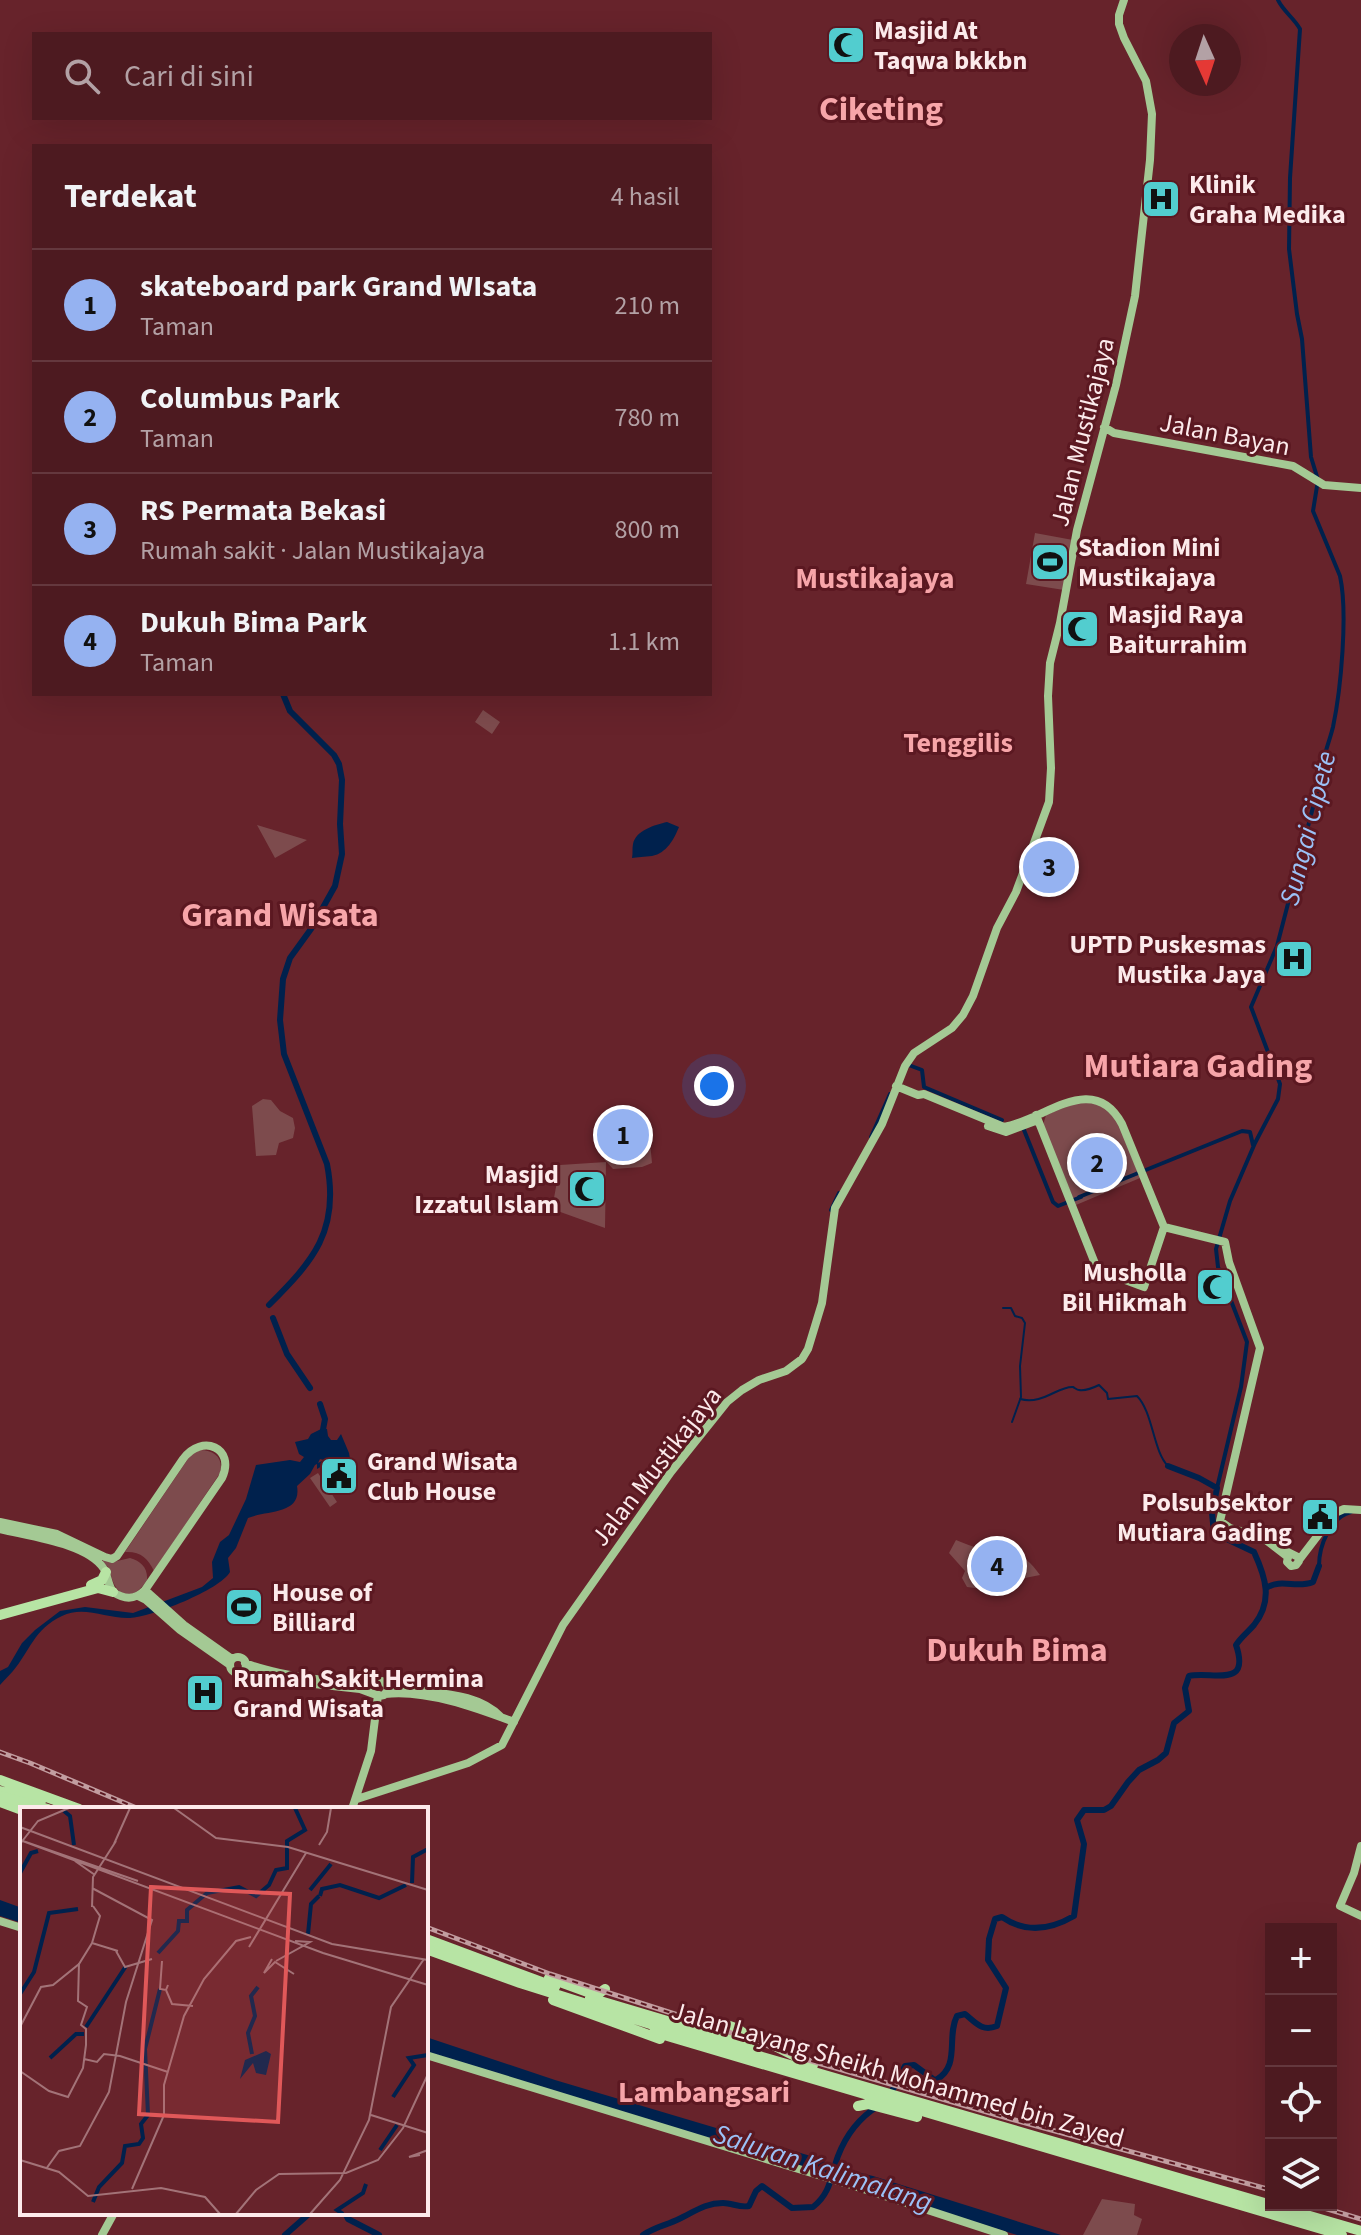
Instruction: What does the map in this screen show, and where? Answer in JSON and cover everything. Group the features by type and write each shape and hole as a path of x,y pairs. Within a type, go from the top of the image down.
{"highway":[{"path":"0,1613 13,1606 95,1584 102,1580 106,1572"},
{"path":"0,1613 98,1588 113,1592"},
{"path":"0,1774 14,1785"},
{"path":"0,1780 74,1807"},
{"path":"0,1795 35,1807"},
{"path":"0,1795 41,1807"},
{"path":"0,1795 57,1807"},
{"path":"0,1795 20,1809"},
{"path":"428,1940 559,1988 1265,2199"},
{"path":"463,1952 593,1994 605,1989"},
{"path":"428,1954 607,2021 738,2065"},
{"name":"Jalan Layang Sheikh Mohammed bin Zayed","path":"428,1954 666,2029 1361,2229"},
{"name":"Jalan Layang Sheikh Mohammed bin Zayed","path":"428,1954 625,2022 1354,2235"},
{"path":"553,2000 883,2104 992,2132 1342,2235"},
{"path":"724,2024 813,2065"},
{"path":"858,2106 883,2104"},
{"path":"1303,2211 1361,2229"}],"main road":[{"name":"Jalan Mustikajaya","path":"357,1804 379,1793 468,1763 502,1745 563,1625 671,1472 727,1402 759,1380 792,1367 806,1354 822,1303 835,1208 882,1124 906,1064 914,1053 952,1028 968,1007 997,928 1016,892 1046,814 1051,777 1050,663 1077,530 1116,385 1135,296 1152,134 1151,104 1146,81 1119,24 1124,0"},
{"name":"Jalan Bayan","path":"1104,427 1114,433 1293,466 1319,482 1361,488"},
{"path":"1099,440 1114,433"},
{"path":"896,1086 1006,1132 1069,1102 1094,1099 1108,1104 1122,1124 1164,1227"},
{"path":"1037,1117 1098,1269 1134,1284 1149,1276 1164,1227"},
{"path":"1164,1227 1225,1242 1229,1262 1260,1348 1222,1512 1223,1519 1227,1523 1262,1532 1293,1556 1341,1510 1361,1510"},
{"path":"0,1522 57,1534 112,1559 187,1453 200,1445 214,1447 221,1451 226,1465 223,1475 142,1593 128,1598 113,1592 102,1566 70,1547 36,1535 0,1529"},
{"path":"142,1593 182,1628 231,1662 235,1673 244,1667"},
{"path":"231,1662 240,1657 244,1667"},
{"path":"244,1667 287,1681 319,1681 435,1694 484,1705 514,1722"},
{"path":"357,1804 367,1783 378,1739 384,1690"},
{"path":"357,1804 384,1690"},
{"path":"367,1783 371,1790 379,1793"},
{"path":"1361,1846 1340,1906 1361,1916"},
{"path":"0,1921 20,1927"},
{"path":"428,2056 681,2138 851,2185 1004,2235"},
{"path":"102,2235 113,2215"}],"shaded area":[{"name":"Stadion Mini Mustikajaya","path":"1035,533 1073,540 1064,590 1026,584"},
{"path":"483,710 500,722 492,734 475,722"},
{"path":"257,825 307,840 275,858"},
{"path":"263,1099 271,1100 280,1111 293,1118 293,1138 279,1143 276,1155 256,1156 252,1106"},
{"path":"1076,1103 1101,1103 1117,1119 1140,1178 1076,1205 1043,1125 1046,1115"},
{"path":"617,1107 650,1142 652,1163 642,1167 613,1169 604,1159 600,1117"},
{"path":"606,1162 605,1228 552,1209 560,1165"},
{"path":"200,1450 217,1456 221,1464 220,1473 154,1571 143,1556 125,1552 190,1456"},
{"path":"318,1473 337,1502 330,1507 310,1478"},
{"path":"956,1540 1021,1556 1040,1575 967,1587 962,1578 965,1571 949,1553"},
{"path":"130,1558 143,1566 147,1580 135,1592 124,1594 115,1585 110,1569 103,1560 113,1562"},
{"path":"1102,2199 1135,2204 1134,2215 1142,2219 1137,2235 1083,2235"}],"water":[{"path":"667,822 679,827 666,849 652,856 632,858 633,844 638,835"},
{"path":"321,1429 327,1429 331,1440 337,1440 341,1434 350,1459 334,1463 320,1459 318,1463 322,1461 329,1468 322,1466 317,1469 315,1465 297,1486 297,1495 289,1507 248,1518 236,1548 228,1558 230,1572 224,1579 184,1601 140,1616 121,1618 79,1612 62,1616 45,1627 0,1685 0,1671 8,1667 22,1643 60,1611 85,1607 133,1613 202,1587 213,1578 212,1562 220,1542 229,1535 246,1499 256,1465 290,1460 300,1462 304,1457 299,1454 295,1442 308,1439"},
{"path":"0,1900 20,1907 20,1922 0,1916"},
{"name":"Saluran Kalimalang","path":"428,2038 555,2080 1061,2235 1017,2235 428,2054"}],"waterway":[{"name":"Sungai Cipete","path":"1217,1488 1241,1387 1247,1342 1218,1267 1216,1249 1230,1201 1278,1099 1280,1084 1251,1007 1277,946 1333,727 1339,693 1343,630 1340,576 1313,511 1318,480 1311,457 1302,339 1289,249 1290,178 1300,29 1278,0"},
{"path":"269,1305 310,1259 326,1226 330,1208 327,1164 284,1054 280,1020 283,979 290,958 311,929 335,886 342,854 342,780 339,764 334,755 290,711 284,696"},
{"path":"906,1064 922,1070 924,1087 1002,1120"},
{"path":"871,1137 890,1094"},
{"path":"1024,1130 1053,1202 1058,1206 1081,1197"},
{"path":"1079,1197 1242,1131 1250,1132 1253,1145"},
{"path":"831,1210 839,1193"},
{"path":"1003,1308 1011,1308 1015,1316 1025,1323 1020,1366 1021,1397 1012,1422"},
{"path":"273,1318 287,1354 310,1388"},
{"path":"1020,1399 1036,1400 1067,1387 1084,1390 1099,1385 1107,1393 1108,1399 1137,1396 1168,1466"},
{"path":"320,1404 325,1419 322,1435"},
{"path":"889,2097 905,2066 914,2065 936,2080 944,2074 951,2059 957,2016 965,2014 983,2027 997,2026 1006,1988 988,1960 989,1939 995,1919 1002,1917 1020,1926 1038,1928 1074,1916 1084,1844 1077,1820 1084,1810 1104,1810 1111,1806 1139,1770 1166,1753 1174,1723 1189,1711 1185,1688 1189,1676 1227,1675 1238,1668 1236,1645 1254,1625 1264,1607 1266,1589 1262,1571 1254,1552 1214,1533 1212,1513 1217,1488 1168,1466"},
{"path":"1319,1566 1327,1533 1337,1520 1351,1512"},
{"path":"1266,1588 1278,1584 1313,1582 1319,1566"},
{"name":"Saluran Kalimalang","path":"643,2235 700,2208 723,2203 749,2206 762,2186 792,2208 813,2207 827,2190 849,2134 878,2106"},
{"path":"285,2235 308,2215"},
{"path":"346,2215 379,2235"}],"railway":[{"path":"0,1752 134,1807"},
{"path":"428,1928 550,1974 808,2060 1265,2188"},
{"path":"1334,2211 1361,2219"}],"place":[{"name":"Masjid At Taqwa bkkbn","path":"846,45"},
{"name":"Klinik Graha Medika","path":"1161,199"},
{"name":"Stadion Mini Mustikajaya","path":"1050,562"},
{"name":"Masjid Raya Baiturrahim","path":"1080,629"},
{"name":"RS Permata Bekasi","path":"1049,867"},
{"name":"UPTD Puskesmas Mustika Jaya","path":"1294,959"},
{"name":"skateboard park Grand WIsata","path":"623,1135"},
{"name":"Columbus Park","path":"1097,1163"},
{"name":"Masjid Izzatul Islam","path":"587,1189"},
{"name":"Musholla Bil Hikmah","path":"1215,1287"},
{"name":"Grand Wisata Club House","path":"339,1476"},
{"name":"Polsubsektor Mutiara Gading","path":"1320,1517"},
{"name":"Dukuh Bima Park","path":"997,1566"},
{"name":"House of Billiard","path":"244,1607"},
{"name":"Rumah Sakit Hermina Grand Wisata","path":"205,1693"}],"district":[{"name":"Ciketing","path":"881,108"},
{"name":"Mustikajaya","path":"875,578"},
{"name":"Tenggilis","path":"958,742"},
{"name":"Grand Wisata","path":"280,914"},
{"name":"Mutiara Gading","path":"1198,1065"},
{"name":"Dukuh Bima","path":"1017,1649"},
{"name":"Lambangsari","path":"704,2092"}]}
